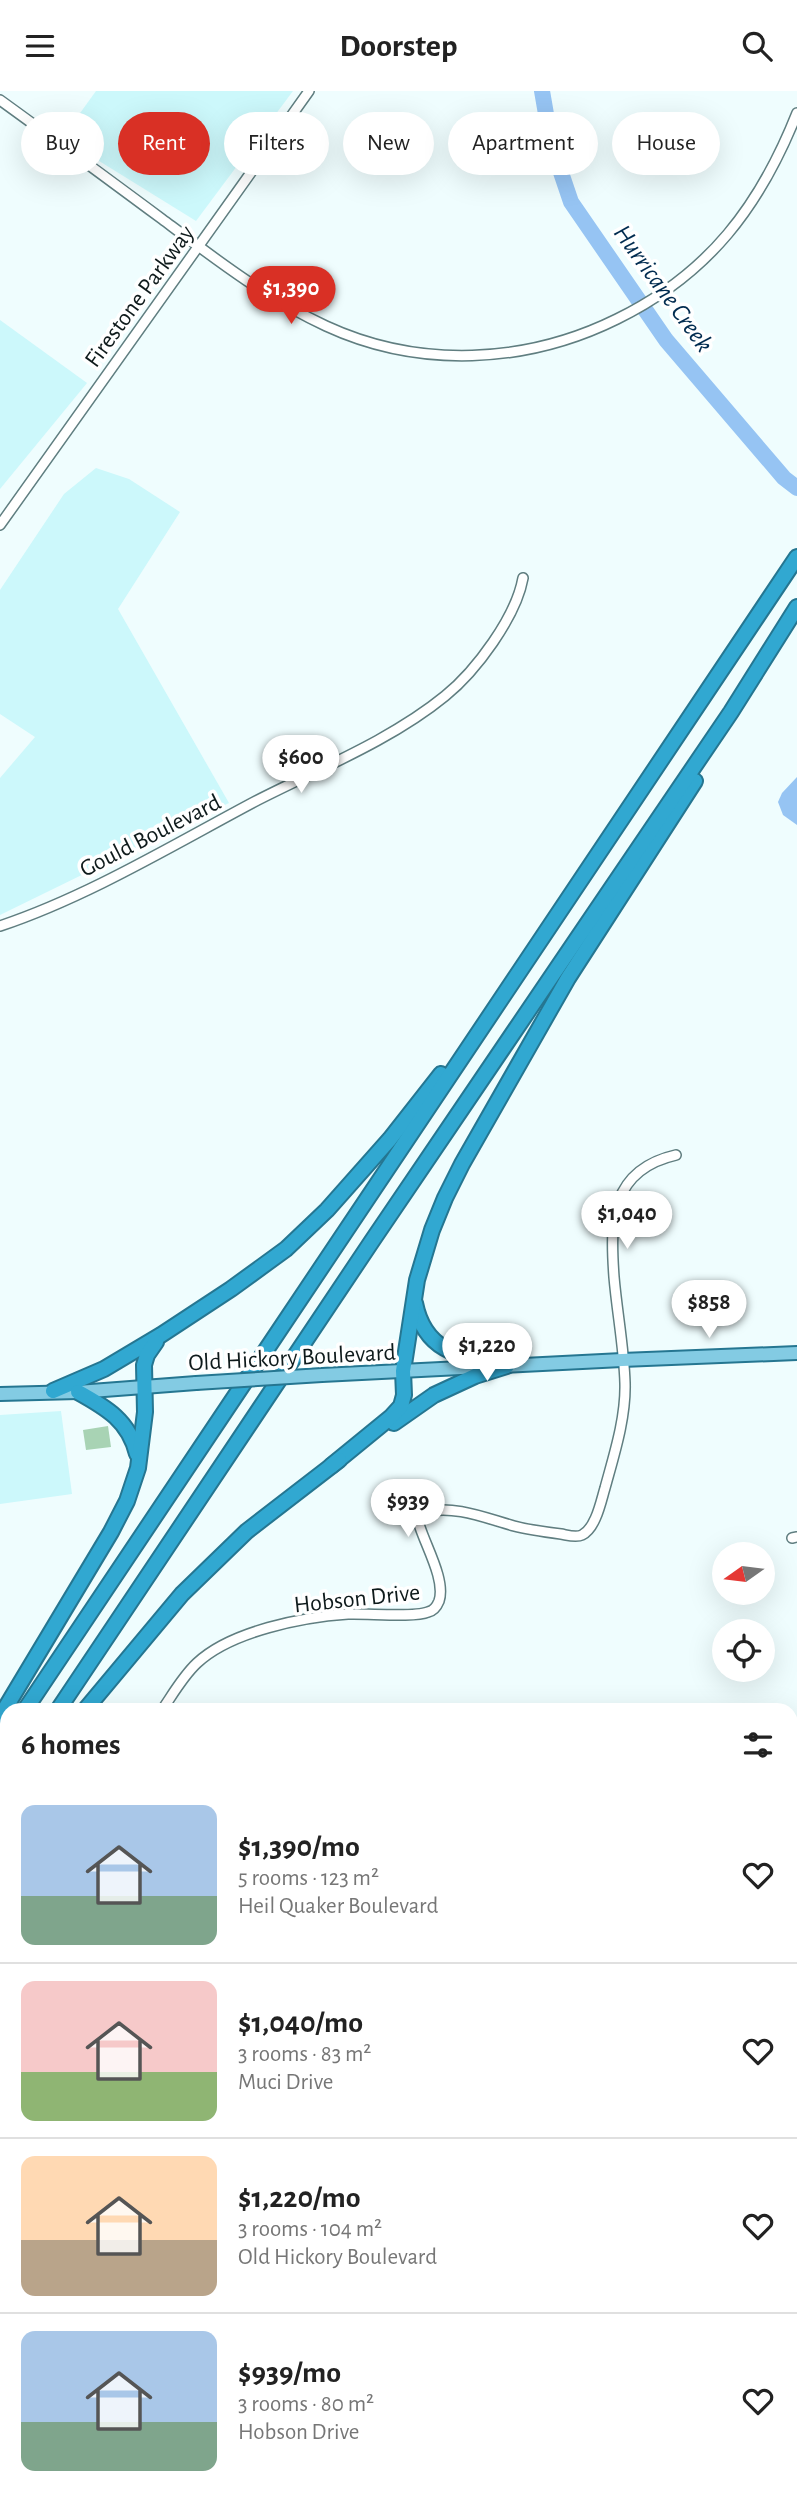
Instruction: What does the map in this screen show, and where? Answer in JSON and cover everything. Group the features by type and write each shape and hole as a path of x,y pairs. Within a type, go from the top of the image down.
{"highway":[{"path":"30,1703 797,557"},
{"path":"63,1703 731,712 797,607"},
{"path":"91,1703 182,1594 247,1531 399,1409 404,1395 403,1371 415,1291 432,1230 462,1164 568,978 693,786 731,712"},
{"path":"52,1391 104,1369 161,1335 286,1249 327,1210 390,1139 509,987"},
{"path":"415,1291 415,1305 421,1323 441,1347 462,1357 507,1366"},
{"path":"8,1703 127,1501 138,1468 145,1412 146,1355 161,1335"},
{"path":"331,1466 434,1395 475,1376 507,1366"},
{"path":"78,1392 114,1413 123,1422 134,1442 138,1468"}],"main road":[{"name":"Old Hickory Boulevard","path":"0,1394 78,1392 323,1375 797,1353"}],"street":[{"name":"Firestone Parkway","path":"0,524 309,91"},
{"path":"0,100 198,247 271,297 312,320 364,342 409,351 465,356 540,348 586,333 636,310 693,270 735,227 769,175 797,113"},
{"name":"Gould Boulevard","path":"0,926 62,902 384,736 431,707 458,684 502,628 520,597 523,578"},
{"path":"622,1360 612,1247 614,1212 632,1179 652,1163 676,1155"},
{"name":"Hobson Drive","path":"167,1703 198,1662 217,1648 237,1639 327,1617 364,1613 416,1614 432,1610 439,1602 440,1588 419,1524 420,1517 425,1512 450,1510 546,1532 575,1536 584,1533 597,1514 617,1443 625,1391 622,1360"}],"shaded area":[{"path":"96,91 293,91 277,112 224,112 224,175 230,175 196,221 122,175 210,175 210,112 118,112 118,173 104,164 104,112 81,112"},
{"path":"0,320 87,383 0,489"},
{"path":"96,468 129,479 180,512 118,609 229,803 0,915 0,778 35,737 0,714 0,590 64,494"},
{"path":"61,1411 72,1494 0,1504 0,1415"}],"green space":[{"path":"108,1426 111,1447 86,1450 83,1430"}],"water":[{"path":"797,777 797,825 783,815 778,802 782,793"}],"waterway":[{"name":"Hurricane Creek","path":"542,91 551,143 571,202 666,340 784,478 797,488"}]}
